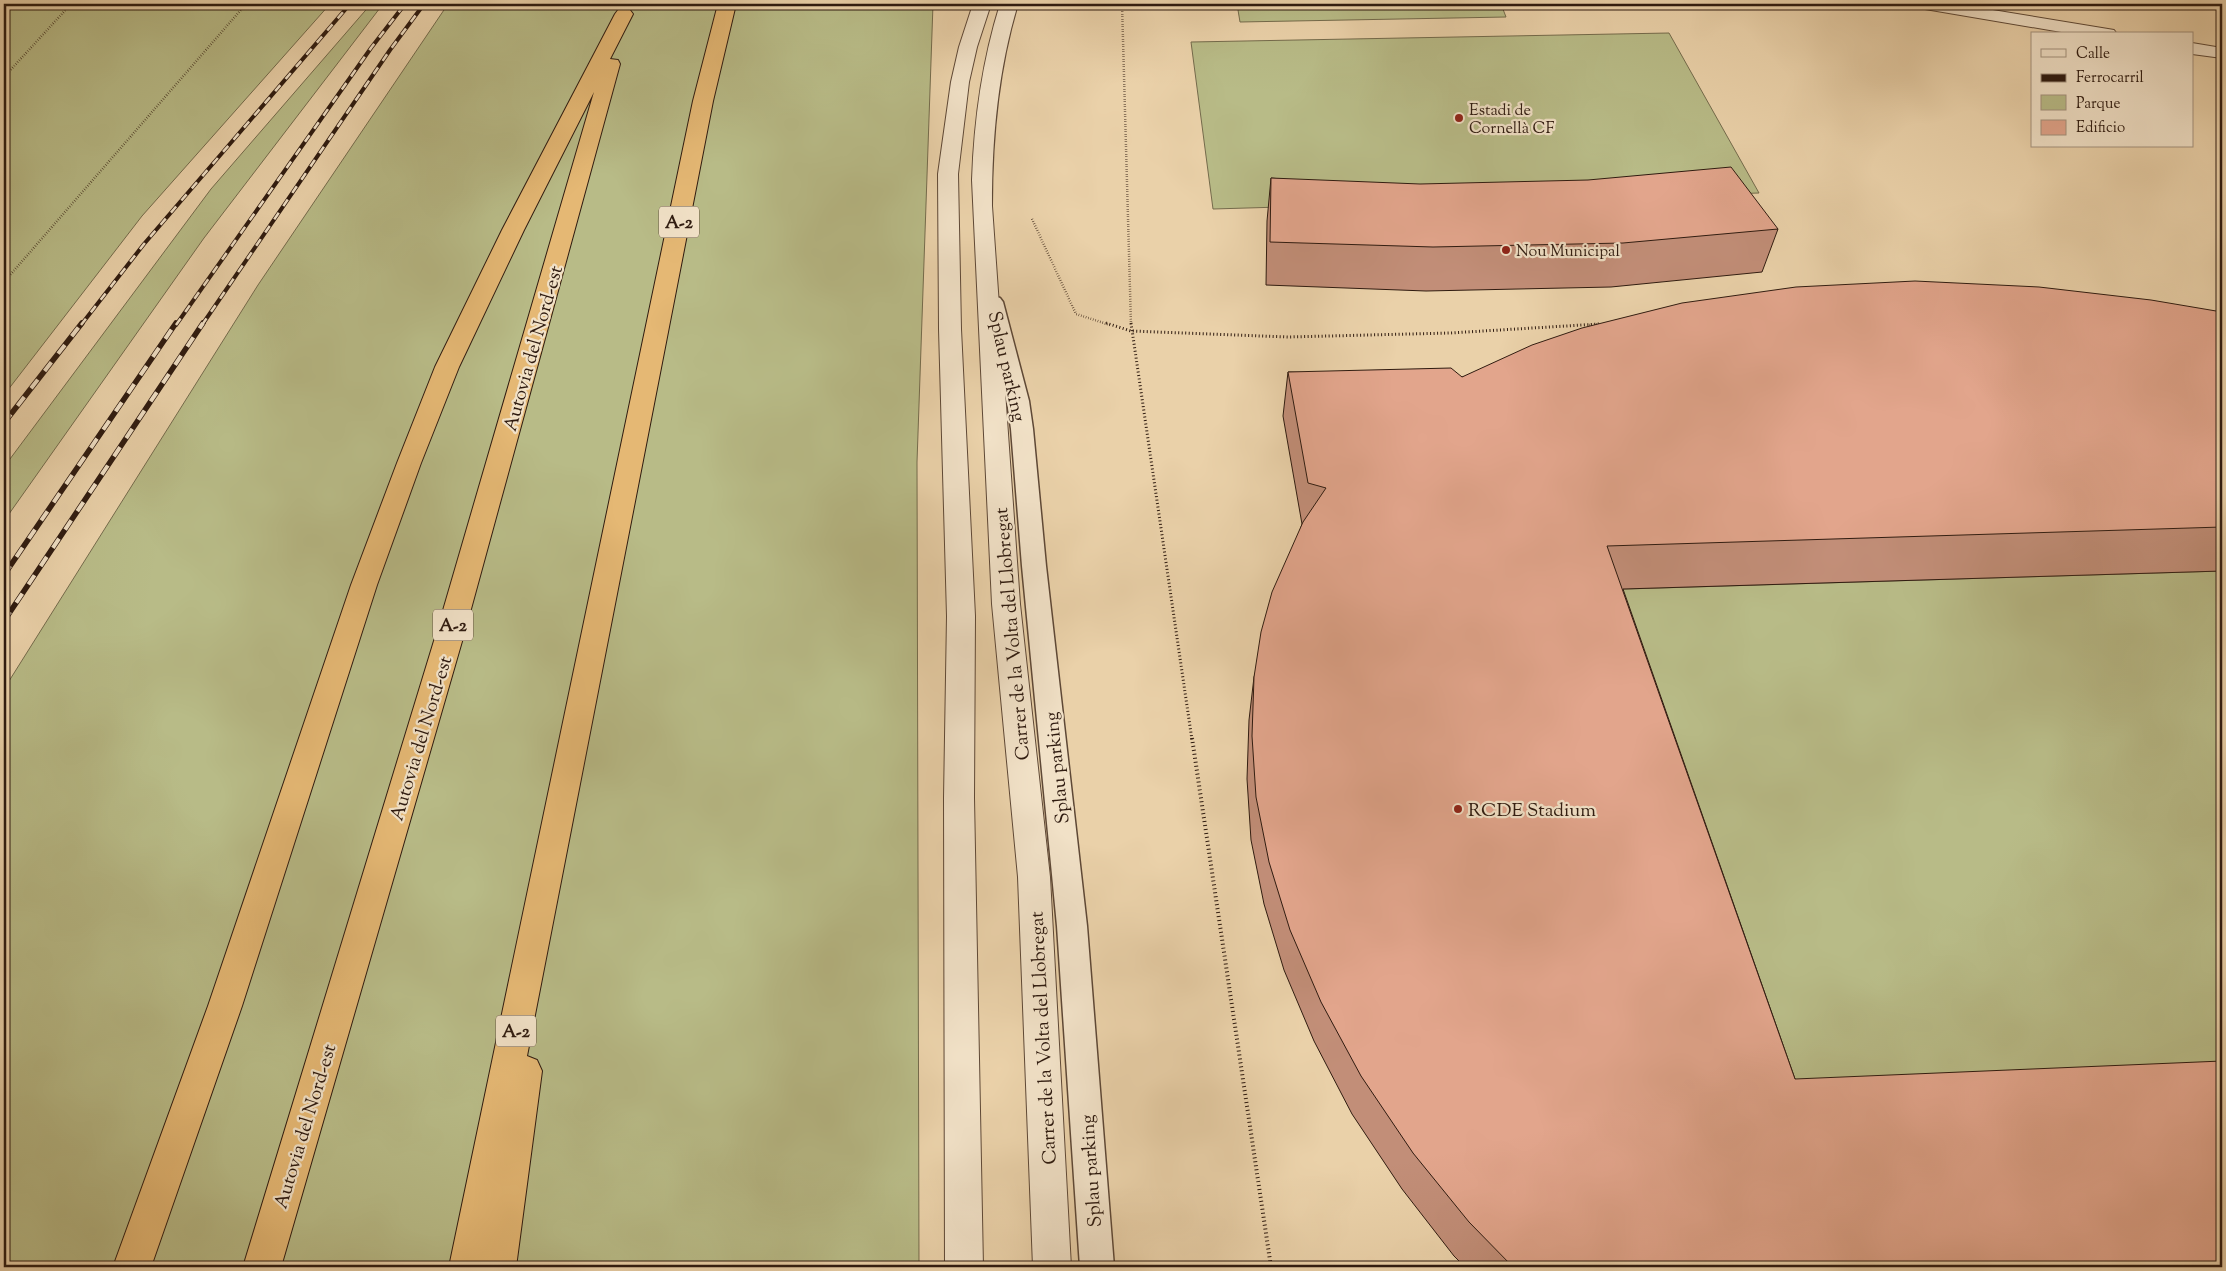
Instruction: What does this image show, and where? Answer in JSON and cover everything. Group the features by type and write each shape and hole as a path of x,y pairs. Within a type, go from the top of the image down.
{"highway":[{"name":"A-2","path":"468,1267 565,794 703,102 727,4"},
{"path":"132,1267 225,1006 361,594 409,463 447,367 513,230 626,9"},
{"name":"Autovia del Nord-est","path":"262,1267 452,632 626,9"},
{"path":"497,1267 565,794"}],"street":[{"path":"964,1267 959,798 961,616 950,329 948,174 960,82 968,47 982,4"},
{"name":"Carrer de la Volta del Llobregat","path":"1009,4 989,88 982,162 985,272 1006,604 1034,877 1052,1267"},
{"path":"1924,4 2096,32"},
{"path":"2194,48 2222,53"}],"lane":[{"name":"Splau parking","path":"985,272 1018,401 1022,429 1034,566 1072,926 1097,1267"}],"path":[{"path":"4,77 71,4"},
{"path":"4,282 246,4"},
{"path":"1122,4 1131,332 1271,1267"},
{"path":"1032,219 1076,314 1131,332 1288,337 1450,333 1599,324"}],"green space":[{"path":"4,4 330,4 142,216 4,395"},
{"path":"371,4 383,4 204,238 4,521 4,467 211,189"},
{"path":"448,4 933,4 917,462 919,1267 4,1267 4,689 258,285"},
{"path":"1237,4 1501,4 1506,17 1240,22"},
{"name":"Estadi de Cornellà CF","path":"1669,33 1759,193 1213,209 1191,42"},
{"path":"2222,571 2222,1098 1769,1116 1593,590"}],"building":[{"path":"1731,167 1778,229 1623,243 1433,247 1270,242 1271,178 1420,184 1588,180"},
{"name":"RCDE Stadium","path":"1915,281 2039,287 2151,300 2222,312 2222,527 1607,546 1795,1079 2222,1061 2222,1267 1513,1267 1469,1222 1413,1153 1361,1076 1321,1002 1290,930 1269,862 1256,797 1252,736 1254,677 1261,632 1272,592 1303,522 1326,488 1308,483 1288,372 1451,368 1462,377 1532,345 1582,328 1682,303 1796,287"}],"railway":[{"path":"81,325 144,244 350,4"},
{"path":"176,325 371,48 405,4"},
{"path":"202,325 390,50 424,4"},
{"path":"4,423 82,323"},
{"path":"4,575 176,323"},
{"path":"4,621 203,323"}],"place":[{"name":"Estadi de Cornellà CF","path":"1459,118"},
{"name":"Nou Municipal","path":"1506,250"},
{"name":"RCDE Stadium","path":"1458,809"}]}
